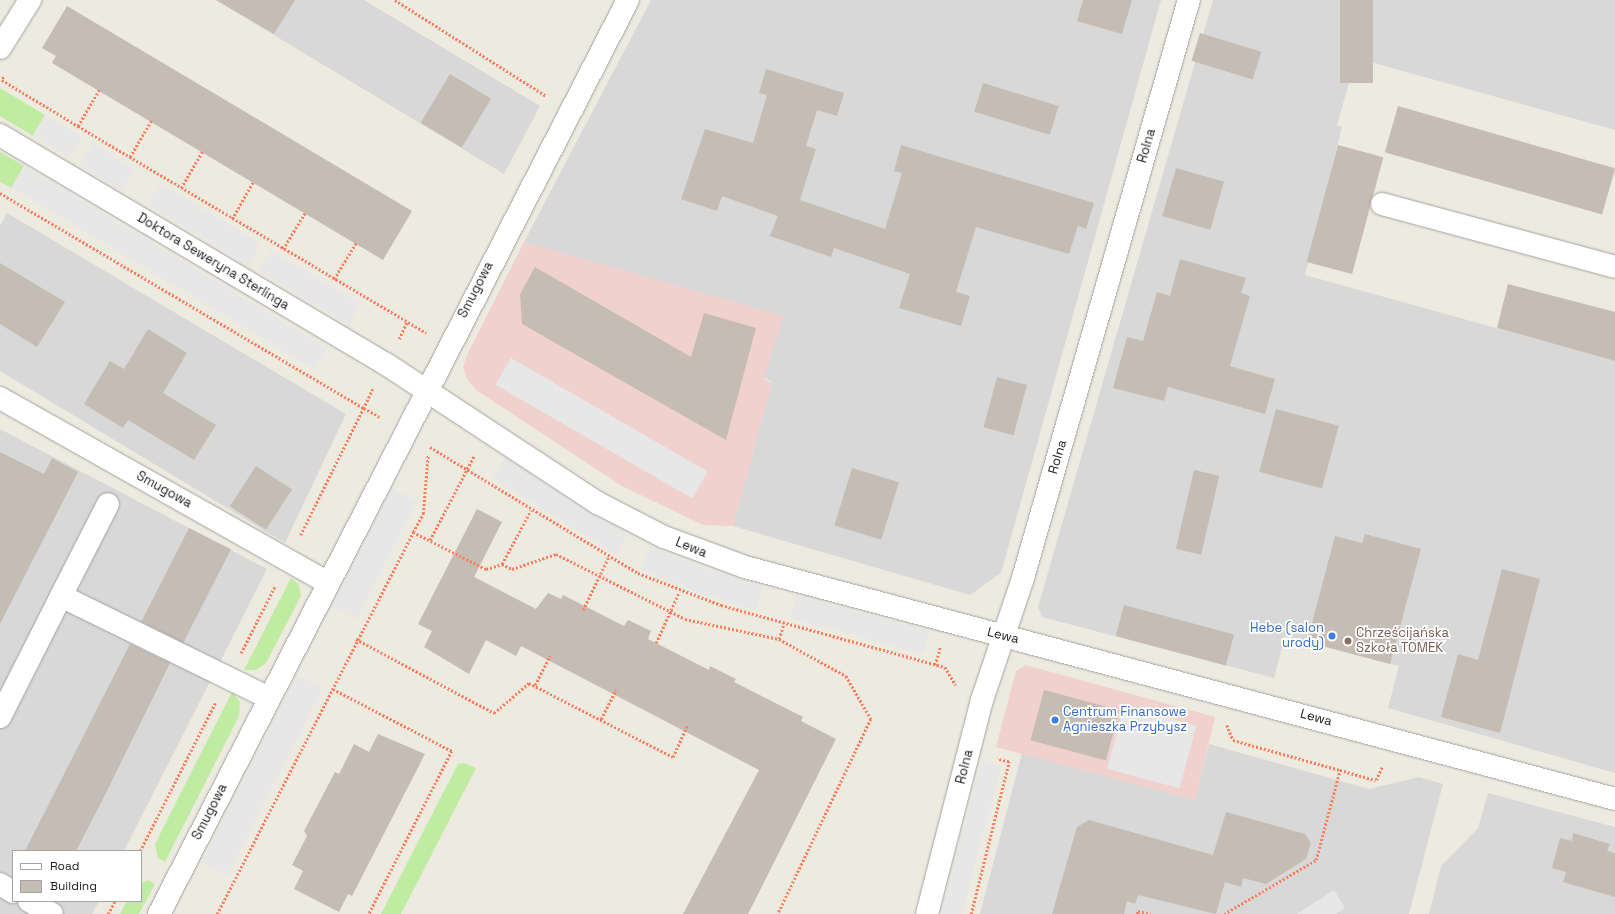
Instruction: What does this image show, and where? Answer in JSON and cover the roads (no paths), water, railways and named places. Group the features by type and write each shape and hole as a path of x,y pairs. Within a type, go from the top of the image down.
{"street":[{"path":"0,48 30,0"},
{"name":"Smugowa","path":"159,914 569,109 628,0"},
{"name":"Rolna","path":"927,914 982,700 1004,636 1189,0"},
{"name":"Doktora Seweryna Sterlinga","path":"0,135 425,390"},
{"path":"1382,204 1615,267"},
{"name":"Lewa","path":"425,390 489,430 604,506 708,555 1004,636 1615,799"},
{"name":"Smugowa","path":"0,398 327,582"},
{"path":"0,717 108,504"},
{"path":"61,596 268,698"},
{"path":"0,884 12,891"},
{"path":"31,902 52,914"}],"place":[{"name":"Hebe (salon urody)","path":"1332,636"},
{"name":"Chrześcijańska Szkoła TOMEK","path":"1348,641"},
{"name":"Centrum Finansowe Agnieszka Przybysz","path":"1055,720"}]}
